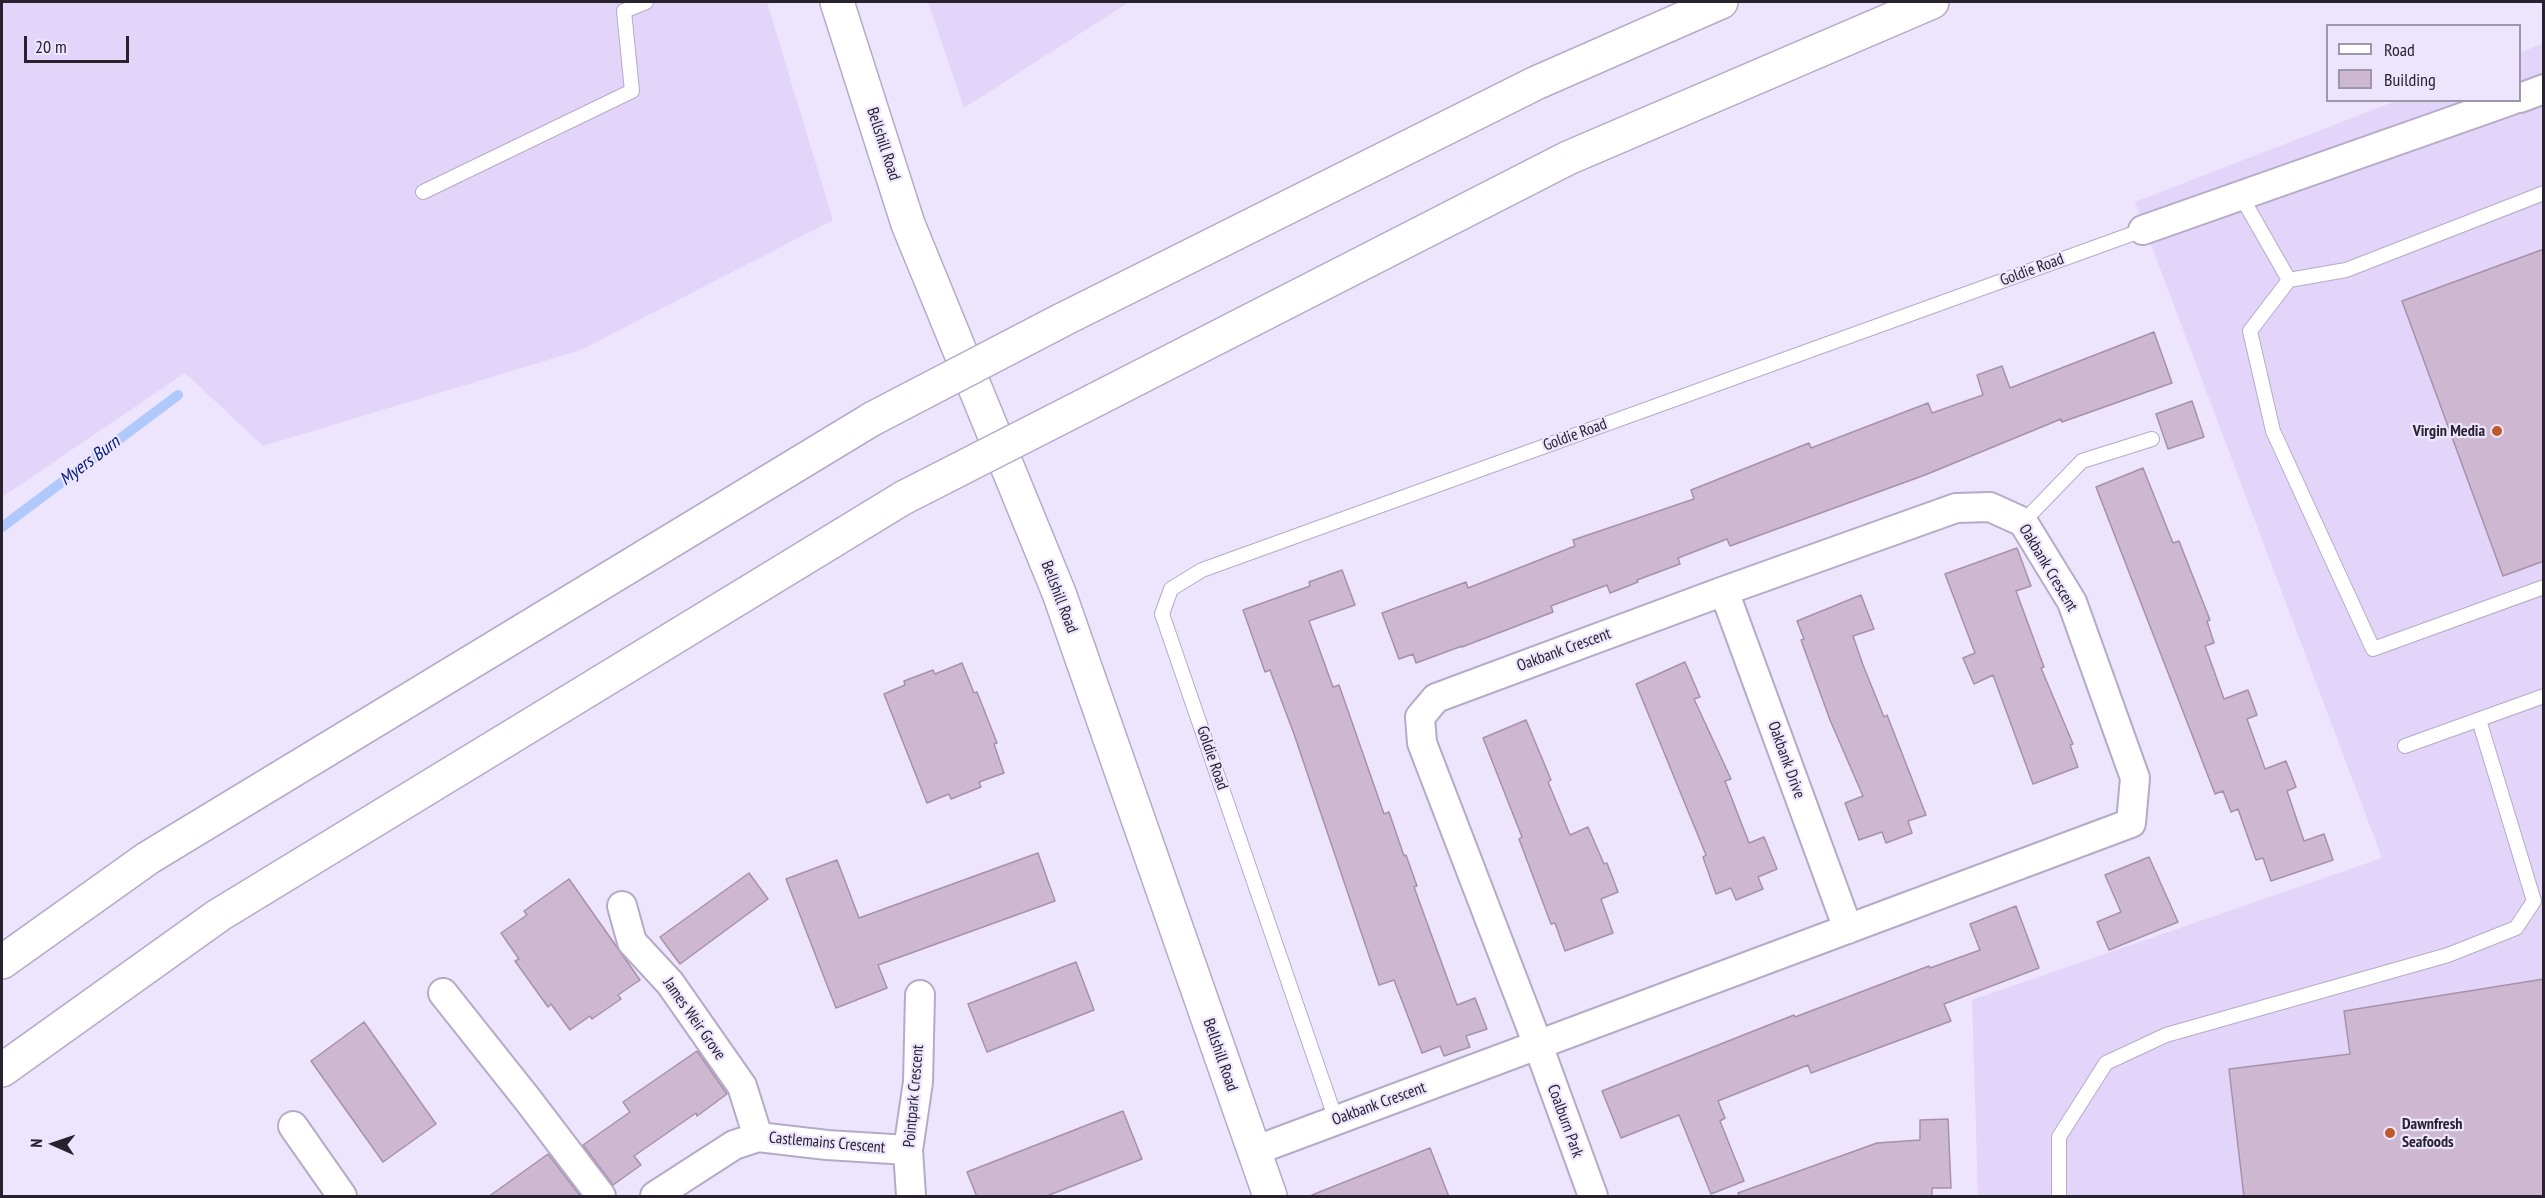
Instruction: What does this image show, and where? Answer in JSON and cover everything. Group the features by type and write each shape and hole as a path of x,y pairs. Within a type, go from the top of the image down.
{"main road":[{"name":"Bellshill Road","path":"837,2 908,224 1059,593 1270,1197"},
{"path":"2,962 148,858 872,419 1062,320 1536,83 1721,2"},
{"path":"2,1070 219,915 903,498 1568,158 1932,2"}],"street":[{"path":"2521,98 2544,89"},
{"name":"Goldie Road","path":"2143,230 2506,102"},
{"name":"Oakbank Crescent","path":"1254,1151 1336,1120 1538,1045 2131,823 2135,778 2072,602 2023,522 1990,507 1956,508 1436,698 1420,717 1422,743 1538,1045"},
{"name":"Oakbank Drive","path":"1724,591 1848,929"},
{"name":"James Weir Grove","path":"622,906 632,942 670,983 742,1086 758,1137"},
{"path":"442,993 528,1100 601,1197"},
{"name":"Pointpark Crescent","path":"911,1197 908,1150 918,1082 920,995"},
{"name":"Coalburn Park","path":"1538,1045 1593,1197"},
{"path":"293,1126 342,1197"},
{"name":"Castlemains Crescent","path":"655,1197 734,1145 758,1137 827,1145 908,1150"}],"lane":[{"path":"423,192 632,91 624,11 646,2"},
{"path":"2544,193 2346,270 2289,280 2250,331 2273,431 2373,649 2544,587"},
{"path":"2241,195 2289,280"},
{"name":"Goldie Road","path":"1336,1120 1162,614 1171,589 1202,570 2143,230"},
{"path":"2023,522 2082,460 2152,439"},
{"path":"2405,746 2544,696"},
{"path":"2059,1197 2059,1137 2106,1063 2166,1035 2448,955 2516,928 2534,901 2478,720"}],"shaded area":[{"path":"2,2 767,2 833,220 581,350 263,446 185,373 2,497"},
{"path":"928,2 1129,2 964,108"},
{"path":"2543,43 2543,1196 1978,1196 1972,1000 2382,858 2135,202 2393,102 2521,102 2521,53"}],"building":[{"name":"Virgin Media","path":"2544,249 2544,561 2503,576 2402,301"},
{"path":"2154,332 2172,383 2062,422 2061,419 1925,475 1730,546 1727,539 1678,558 1680,564 1637,580 1638,582 1610,593 1607,585 1551,606 1553,612 1462,647 1416,663 1413,654 1399,659 1382,613 1466,582 1468,588 1575,546 1573,540 1694,499 1691,490 1809,443 1811,448 1928,403 1932,413 1983,395 1977,375 2002,366 2010,388"},
{"path":"2192,401 2204,437 2168,449 2156,414"},
{"path":"2143,468 2173,543 2179,541 2210,620 2207,621 2214,643 2205,646 2224,699 2248,690 2257,715 2247,719 2265,769 2286,761 2296,787 2287,791 2304,841 2324,834 2333,860 2271,881 2263,858 2256,860 2238,809 2231,812 2223,791 2215,794 2096,487"},
{"path":"2017,548 2031,586 2016,591 2044,667 2041,668 2073,744 2070,745 2078,767 2033,784 1993,675 1974,684 1963,658 1975,653 1945,574"},
{"path":"1342,570 1355,605 1309,621 1333,687 1339,685 1384,814 1389,812 1404,856 1406,855 1417,886 1414,887 1457,1005 1475,998 1487,1029 1466,1036 1470,1047 1444,1056 1440,1046 1422,1053 1394,980 1379,985 1294,734 1270,670 1265,672 1243,610 1310,586 1309,582"},
{"path":"1861,595 1874,629 1853,636 1884,717 1887,715 1926,815 1908,821 1912,833 1886,843 1882,832 1859,840 1845,803 1863,796 1830,720 1801,640 1804,639 1797,621"},
{"path":"1685,662 1700,697 1694,699 1731,779 1725,781 1749,843 1764,837 1777,869 1758,877 1763,889 1736,900 1731,888 1716,894 1703,857 1706,855 1636,684"},
{"path":"962,663 974,693 977,692 997,743 994,744 1004,773 979,782 981,787 951,799 949,794 927,803 884,694 905,685 904,681 933,670 935,674"},
{"path":"1526,720 1551,780 1548,782 1570,835 1588,827 1604,864 1607,863 1618,892 1601,899 1613,933 1565,951 1555,923 1551,924 1519,839 1522,837 1483,738"},
{"path":"1038,853 1055,901 878,965 887,988 836,1008 786,879 837,860 859,918"},
{"path":"2149,857 2178,922 2109,950 2097,922 2121,912 2105,875"},
{"path":"749,873 768,899 680,964 660,937"},
{"path":"569,879 640,980 618,995 621,999 592,1019 590,1016 570,1030 551,1004 548,1007 515,961 519,959 501,933 527,915 524,911"},
{"path":"2016,906 2039,968 1944,1004 1951,1021 1811,1073 1808,1065 1718,1101 1725,1118 1720,1121 1744,1181 1711,1194 1679,1115 1621,1138 1602,1091 1794,1015 1795,1017 1929,966 1930,968 1980,950 1970,924"},
{"path":"1076,962 1094,1010 987,1052 968,1004"},
{"name":"Dawnfresh Seafoods","path":"2544,979 2544,1197 2244,1197 2229,1069 2350,1054 2344,1011"},
{"path":"364,1022 436,1124 383,1162 311,1061"},
{"path":"697,1051 727,1094 634,1156 641,1165 613,1185 583,1145 630,1112 623,1102"},
{"path":"1123,1111 1142,1159 1044,1197 977,1197 967,1172"},
{"path":"1948,1119 1951,1188 1932,1188 1932,1197 1739,1197 1738,1193 1877,1143 1920,1140 1920,1120"},
{"path":"1430,1148 1449,1197 1312,1197 1312,1195"},
{"path":"548,1154 581,1197 488,1197"}],"waterway":[{"name":"Myers Burn","path":"2,527 178,395"}],"place":[{"name":"Virgin Media","path":"2497,431"},
{"name":"Dawnfresh Seafoods","path":"2390,1133"}]}
